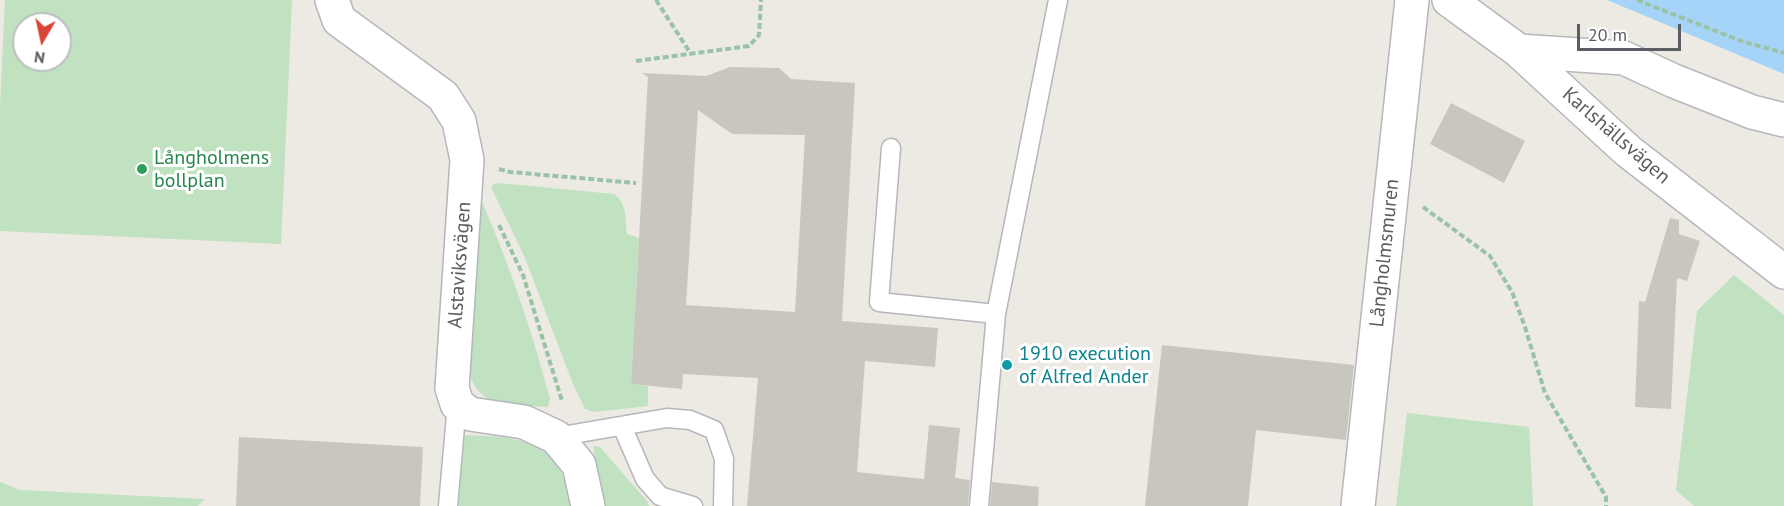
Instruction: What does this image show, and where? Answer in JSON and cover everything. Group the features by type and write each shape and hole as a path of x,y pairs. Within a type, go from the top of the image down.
{"street":[{"name":"Alstaviksvägen","path":"332,0 339,20 443,96 459,121 467,160 452,388 457,404"},
{"name":"Långholmsmuren","path":"1358,506 1412,0"},
{"name":"Karlshällsvägen","path":"1449,0 1519,51 1629,151 1784,272"},
{"path":"1519,51 1624,58 1752,112 1784,120"},
{"path":"457,404 470,414 524,422 556,437 579,465 588,506"}],"lane":[{"path":"979,506 996,314 1058,0"},
{"path":"891,148 879,302 996,314"},
{"path":"448,506 457,404"},
{"path":"556,437 667,418 690,420 714,430 724,459 723,506"},
{"path":"622,426 645,479 660,496 693,506"}],"path":[{"path":"656,0 691,54"},
{"path":"636,62 749,46 759,35 761,0"},
{"path":"1637,0 1741,41 1784,53"},
{"path":"467,160 510,172 636,183"},
{"path":"1422,207 1490,256 1512,292 1545,393 1606,497 1606,506"},
{"path":"498,223 523,276 563,402 556,437"}],"green space":[{"name":"Långholmens bollplan","path":"5,0 292,0 281,244 0,231 0,106"},
{"path":"499,183 614,194 621,202 625,211 627,234 639,238 631,384 648,386 648,406 594,412 585,409 573,384 525,258 491,187"},
{"path":"476,202 482,202 520,299 550,399 548,407 511,405 490,399 474,384 469,371"},
{"path":"1734,275 1784,315 1784,506 1694,506 1676,490 1697,311"},
{"path":"1407,413 1529,427 1533,506 1396,506"},
{"path":"466,435 508,438 534,445 545,452 555,461 562,474 570,506 459,506 461,440"},
{"path":"593,446 600,447 649,506 604,506"},
{"path":"0,482 20,490 205,499 198,506 0,506"}],"water":[{"path":"1607,0 1784,0 1784,74"}],"building":[{"path":"730,67 779,68 791,79 855,83 842,321 938,328 935,367 865,361 857,472 924,479 929,425 960,428 955,478 970,480 968,506 747,506 758,378 683,374 682,389 631,384 648,77 642,73 706,76","holes":["698,110 732,134 805,135 795,312 686,305"]},
{"path":"1451,103 1525,141 1504,183 1430,144"},
{"path":"1670,218 1679,220 1679,234 1700,241 1687,281 1677,278 1671,409 1635,407 1639,301 1645,302"},
{"path":"1162,345 1354,365 1346,440 1256,430 1248,506 1145,506"},
{"path":"239,437 423,447 420,506 236,506"},
{"path":"992,482 1039,487 1038,506 990,506"}],"place":[{"name":"Långholmens bollplan","path":"142,169"},
{"name":"1910 execution of Alfred Ander","path":"1007,365"}]}
